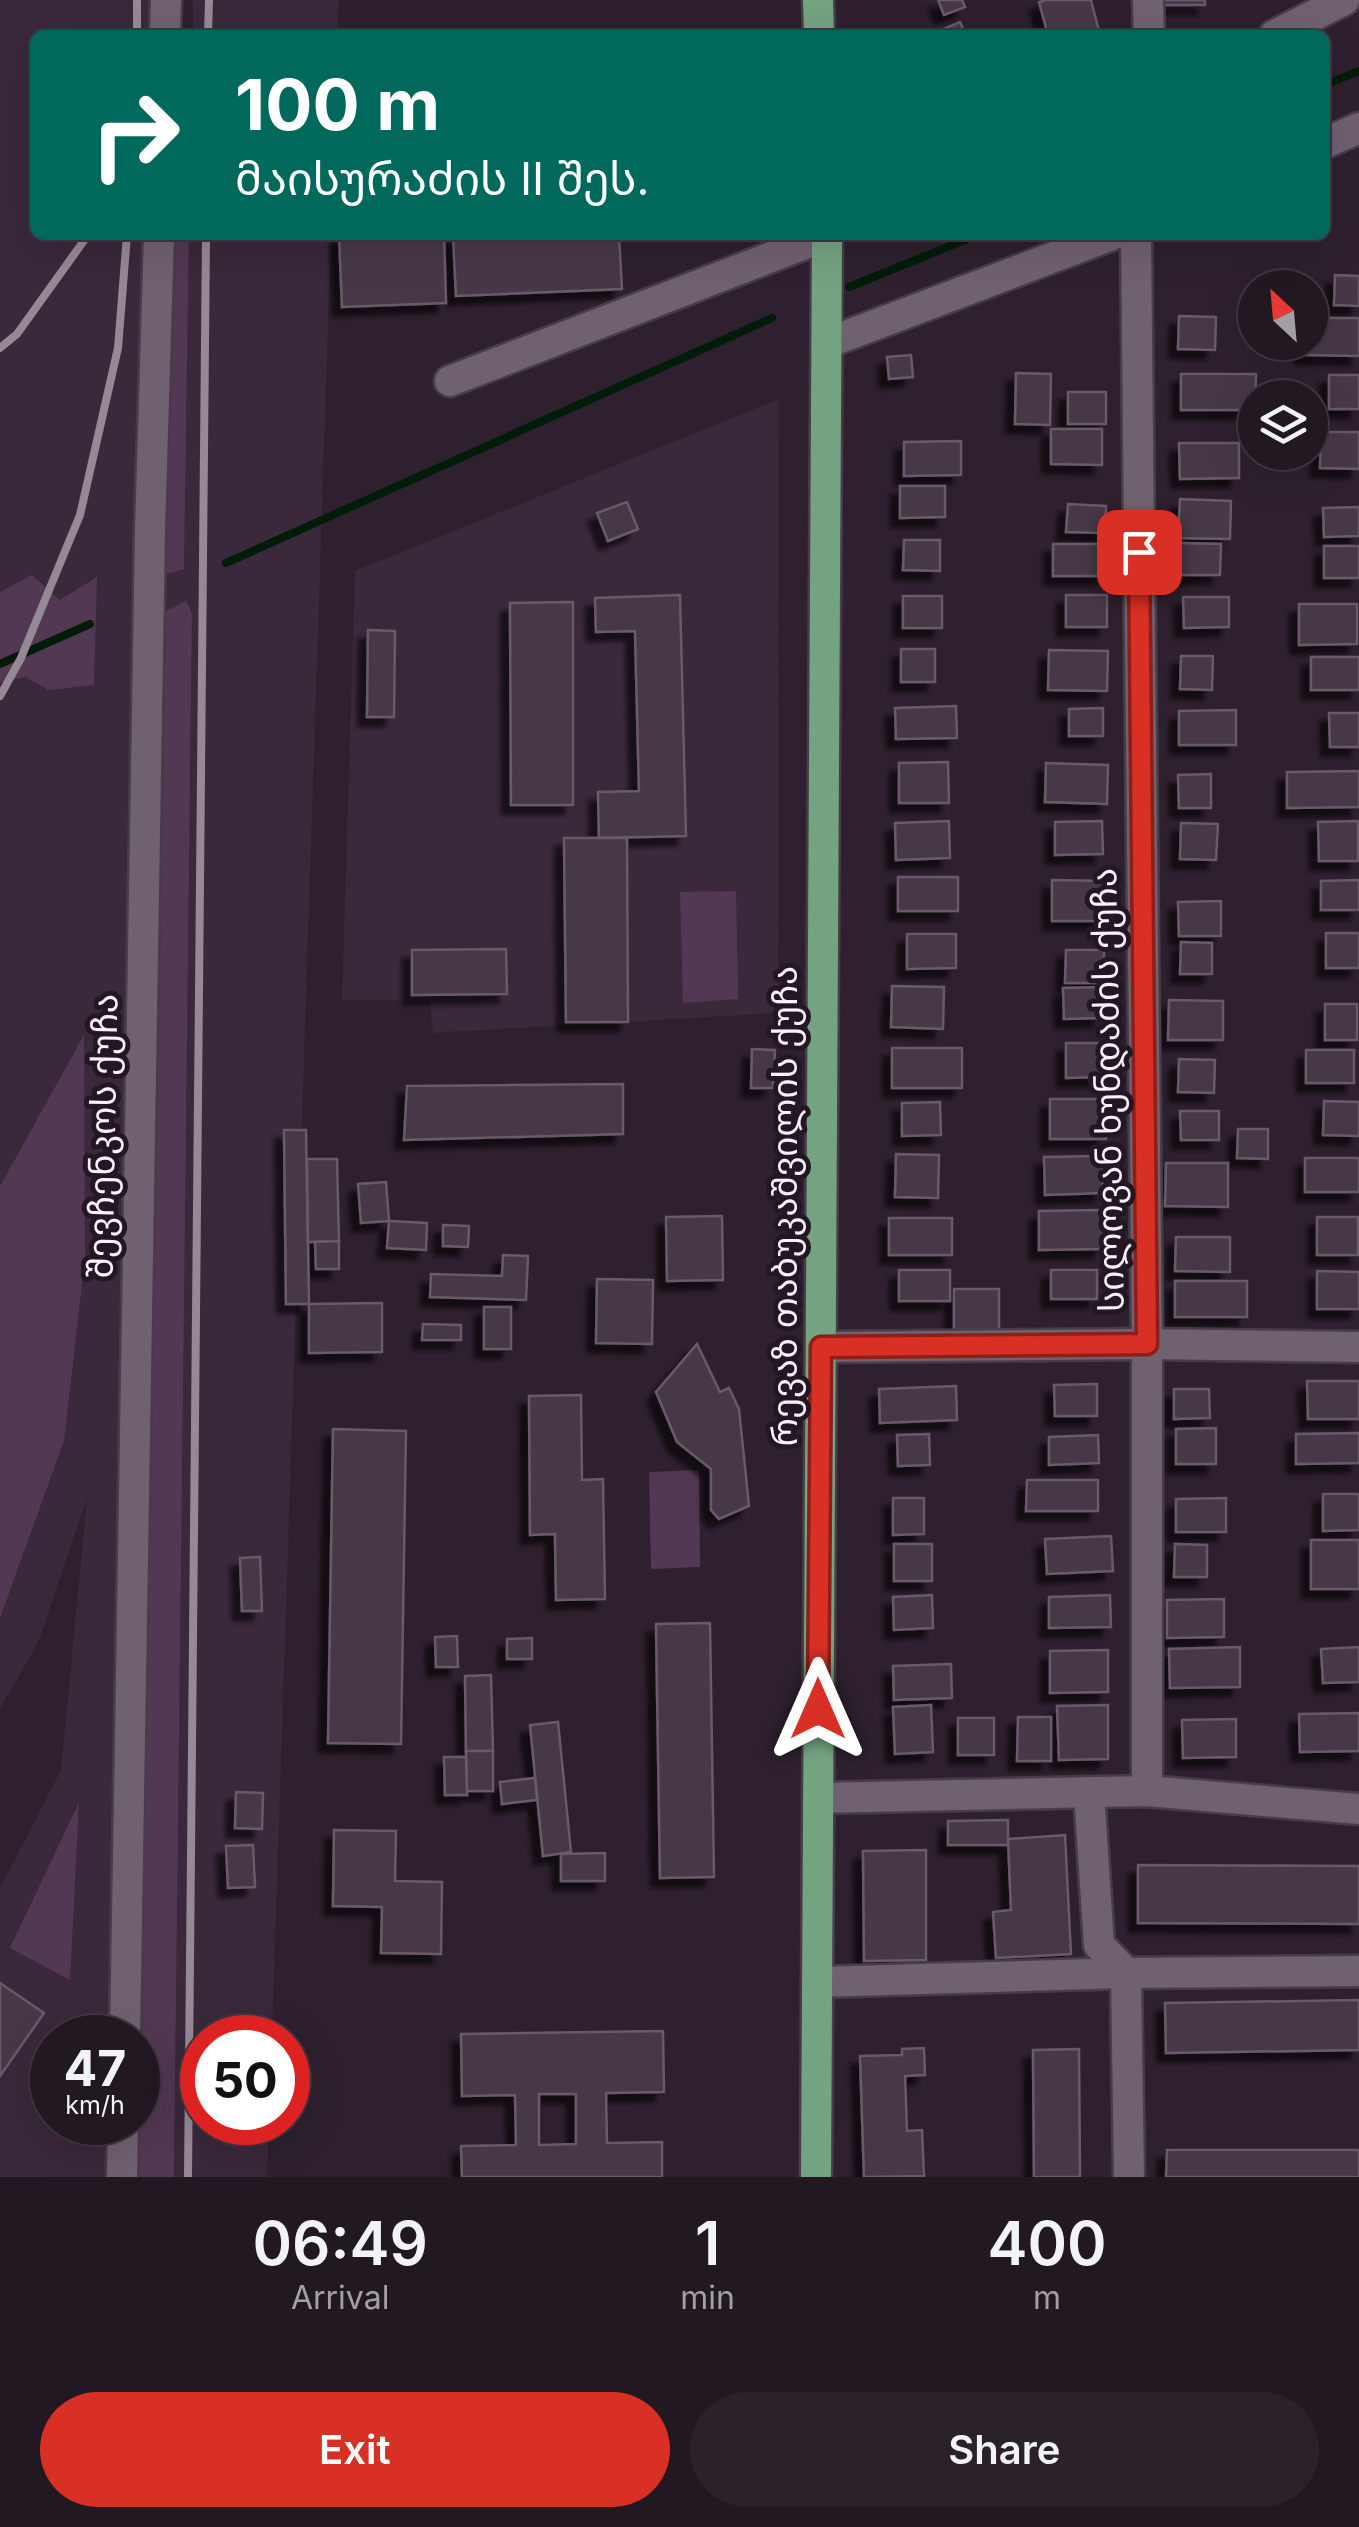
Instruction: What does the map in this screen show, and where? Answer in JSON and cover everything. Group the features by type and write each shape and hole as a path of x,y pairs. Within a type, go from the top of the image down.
{"main road":[{"path":"818,0 819,30"},
{"name":"რევაზ თაბუკაშვილის ქუჩა","path":"816,2177 828,240"}],"street":[{"path":"165,30 166,0"},
{"path":"1148,0 1149,30"},
{"path":"1285,30 1344,0"},
{"path":"1330,141 1359,128"},
{"name":"შევჩენკოს ქუჩა","path":"125,2015 149,598 159,240"},
{"path":"450,381 815,240"},
{"path":"827,343 1099,240"},
{"name":"სილოვან ხუნდაძის ქუჩა","path":"1136,240 1147,1344 1147,1791"},
{"path":"821,1347 1147,1344 1359,1348"},
{"path":"818,1798 1147,1791 1359,1809"},
{"path":"1089,1792 1099,1945 1126,1973 1128,2177"},
{"path":"817,1982 1359,1970"},
{"path":"122,2177 123,2145"}],"shaded area":[{"path":"0,0 174,0 173,30 30,30 30,240 169,240 184,568 189,240 331,240 273,2015 180,2015 180,2145 268,2145 267,2177 174,2177 192,613 185,602 166,611 142,2015 30,2015 30,2145 140,2145 139,2177 0,2177 0,1888 61,1770 87,1498 39,1641 0,1709 0,1618 64,1441 83,1038 0,1186 0,683 26,677 94,685 96,578 60,600 32,575 0,592","holes":["77,1805 70,1979 11,1947"]},
{"path":"193,0 339,0 337,30 193,30"},
{"path":"169,240 189,240 184,569 163,575"},
{"path":"779,399 778,1013 433,1033 430,1001 342,1000 355,571"},
{"path":"32,575 60,600 97,577 94,685 48,690 26,677 0,683 0,592"},
{"path":"186,601 192,613 174,2177 139,2177 140,2145 160,2145 160,2015 142,2015 166,611"},
{"path":"736,891 738,999 683,1003 680,892"},
{"path":"84,1035 85,1258 64,1441 0,1618 0,1186"},
{"path":"699,1470 700,1567 651,1569 649,1472"},
{"path":"79,1802 70,1980 10,1948"}],"building":[{"path":"938,0 962,0 965,7 944,15"},
{"path":"1091,0 1099,30 1047,30 1039,2"},
{"path":"1158,0 1205,0 1205,5 1158,5"},
{"path":"960,22 964,30 941,30"},
{"path":"339,240 444,240 446,303 342,307"},
{"path":"453,240 619,240 622,289 456,296"},
{"path":"1335,275 1359,276 1359,306 1334,305"},
{"path":"1179,316 1216,317 1215,350 1178,349"},
{"path":"1328,318 1359,318 1359,356 1328,355"},
{"path":"911,355 913,377 889,379 887,357"},
{"path":"1016,373 1051,374 1050,425 1015,424"},
{"path":"1181,374 1256,374 1256,380 1238,380 1238,410 1181,410"},
{"path":"1329,375 1359,375 1359,409 1329,409"},
{"path":"1068,392 1106,392 1106,424 1068,424"},
{"path":"1051,429 1102,429 1102,465 1051,464"},
{"path":"1328,432 1359,432 1359,469 1328,468"},
{"path":"961,441 961,475 904,476 904,442"},
{"path":"1179,443 1238,443 1239,478 1180,479"},
{"path":"900,486 945,486 945,517 900,518"},
{"path":"1180,499 1231,501 1230,539 1178,538"},
{"path":"627,502 638,529 608,541 597,513"},
{"path":"1068,504 1106,506 1105,533 1066,532"},
{"path":"1359,507 1359,536 1324,537 1323,508"},
{"path":"904,540 940,540 940,571 903,570"},
{"path":"1179,543 1221,544 1220,575 1179,575"},
{"path":"1053,544 1105,544 1105,576 1053,576"},
{"path":"1324,546 1359,546 1359,578 1324,578"},
{"path":"680,595 686,836 599,838 598,792 639,791 635,631 596,632 595,598"},
{"path":"1066,595 1107,595 1107,627 1066,627"},
{"path":"903,596 942,596 942,628 903,628"},
{"path":"1183,597 1229,597 1229,627 1184,628"},
{"path":"573,602 573,805 511,805 510,603"},
{"path":"1299,604 1357,604 1357,644 1299,645"},
{"path":"368,630 395,631 394,717 367,717"},
{"path":"901,649 935,649 935,682 901,682"},
{"path":"1049,650 1108,651 1107,691 1048,690"},
{"path":"1181,656 1213,656 1212,690 1180,689"},
{"path":"1311,657 1359,657 1359,690 1311,690"},
{"path":"956,706 957,738 896,739 895,708"},
{"path":"1103,708 1103,736 1069,736 1069,709"},
{"path":"1236,710 1236,745 1179,745 1179,711"},
{"path":"1329,713 1359,713 1359,747 1330,747"},
{"path":"948,762 949,803 899,803 899,763"},
{"path":"1046,763 1108,765 1107,804 1045,802"},
{"path":"1359,771 1359,807 1287,808 1287,772"},
{"path":"1211,774 1211,808 1179,808 1178,775"},
{"path":"949,821 950,858 896,860 895,823"},
{"path":"1102,821 1103,854 1055,855 1055,822"},
{"path":"1358,821 1358,861 1319,861 1318,822"},
{"path":"1181,823 1218,824 1216,860 1180,859"},
{"path":"564,838 627,838 628,1022 566,1022"},
{"path":"898,877 958,877 958,911 898,911"},
{"path":"1052,880 1105,881 1105,921 1052,921"},
{"path":"1359,880 1359,910 1321,910 1321,881"},
{"path":"1221,901 1221,936 1179,936 1178,902"},
{"path":"1326,933 1359,933 1359,968 1326,968"},
{"path":"907,934 956,934 956,968 907,969"},
{"path":"1181,942 1212,943 1212,974 1180,974"},
{"path":"506,949 507,994 412,995 412,950"},
{"path":"1066,950 1104,950 1104,983 1065,983"},
{"path":"892,986 944,987 943,1029 891,1027"},
{"path":"1102,987 1102,1018 1064,1019 1063,988"},
{"path":"1169,1000 1223,1001 1223,1040 1168,1040"},
{"path":"1325,1004 1357,1004 1357,1040 1325,1040"},
{"path":"1066,1043 1105,1043 1105,1077 1066,1078"},
{"path":"892,1048 962,1048 962,1088 892,1088"},
{"path":"752,1049 775,1050 773,1088 751,1088"},
{"path":"1306,1050 1354,1050 1354,1083 1306,1083"},
{"path":"1179,1059 1215,1060 1214,1093 1178,1092"},
{"path":"623,1084 623,1134 404,1140 407,1086"},
{"path":"1050,1099 1106,1099 1106,1139 1050,1139"},
{"path":"1324,1101 1359,1102 1359,1136 1323,1135"},
{"path":"940,1102 941,1135 902,1136 902,1103"},
{"path":"1180,1111 1219,1111 1219,1140 1181,1140"},
{"path":"1238,1129 1268,1129 1268,1159 1237,1158"},
{"path":"284,1130 306,1130 309,1304 286,1304"},
{"path":"896,1154 939,1155 938,1198 895,1197"},
{"path":"1102,1156 1103,1193 1045,1195 1044,1157"},
{"path":"1305,1158 1359,1158 1359,1192 1305,1192"},
{"path":"307,1159 337,1159 339,1241 308,1242"},
{"path":"1166,1163 1228,1163 1228,1207 1165,1206"},
{"path":"386,1182 389,1221 361,1223 358,1184"},
{"path":"1103,1210 1103,1249 1039,1250 1039,1211"},
{"path":"722,1216 723,1280 667,1281 666,1217"},
{"path":"1317,1217 1358,1217 1358,1255 1317,1255"},
{"path":"889,1218 952,1218 952,1255 889,1255"},
{"path":"389,1221 427,1223 426,1250 387,1248"},
{"path":"443,1225 469,1226 468,1247 443,1246"},
{"path":"1176,1237 1230,1237 1230,1272 1175,1271"},
{"path":"339,1241 339,1269 316,1269 315,1242"},
{"path":"503,1255 528,1256 526,1300 430,1297 431,1274 502,1276"},
{"path":"899,1270 950,1270 950,1301 899,1301"},
{"path":"1051,1270 1097,1270 1097,1299 1051,1299"},
{"path":"1317,1271 1359,1272 1359,1309 1317,1309"},
{"path":"597,1279 653,1280 652,1344 596,1343"},
{"path":"1175,1281 1247,1281 1247,1317 1175,1317"},
{"path":"954,1289 999,1289 999,1330 954,1330"},
{"path":"382,1303 382,1352 309,1353 309,1304"},
{"path":"484,1307 511,1307 511,1349 484,1349"},
{"path":"423,1324 461,1325 461,1340 422,1340"},
{"path":"697,1344 720,1392 729,1388 739,1409 749,1506 719,1519 711,1510 711,1469 677,1442 656,1392"},
{"path":"1307,1381 1359,1381 1359,1419 1308,1419"},
{"path":"1097,1384 1097,1416 1055,1416 1054,1385"},
{"path":"956,1386 957,1420 880,1423 879,1389"},
{"path":"1174,1389 1209,1389 1210,1418 1174,1419"},
{"path":"581,1395 582,1480 603,1479 605,1599 556,1600 555,1534 530,1535 529,1396"},
{"path":"1216,1428 1216,1464 1176,1464 1176,1429"},
{"path":"333,1429 406,1431 401,1744 328,1743"},
{"path":"1359,1433 1359,1463 1296,1464 1296,1434"},
{"path":"929,1434 930,1465 898,1466 897,1435"},
{"path":"1098,1435 1099,1463 1049,1465 1049,1437"},
{"path":"1027,1480 1098,1480 1098,1511 1026,1511"},
{"path":"1323,1494 1359,1494 1359,1530 1323,1531"},
{"path":"893,1498 924,1498 924,1534 893,1535"},
{"path":"1226,1498 1226,1532 1176,1532 1176,1499"},
{"path":"1111,1536 1113,1571 1047,1574 1045,1539"},
{"path":"1311,1540 1359,1540 1359,1589 1311,1589"},
{"path":"894,1544 932,1544 932,1581 894,1581"},
{"path":"1175,1544 1207,1545 1207,1577 1174,1577"},
{"path":"260,1557 262,1611 242,1611 240,1558"},
{"path":"932,1595 933,1628 894,1630 893,1597"},
{"path":"1110,1595 1111,1627 1049,1628 1049,1597"},
{"path":"1224,1599 1224,1637 1167,1638 1167,1600"},
{"path":"710,1623 714,1877 660,1878 656,1624"},
{"path":"457,1636 458,1667 436,1667 435,1637"},
{"path":"532,1638 532,1659 507,1659 507,1639"},
{"path":"1240,1647 1240,1687 1170,1688 1169,1649"},
{"path":"1359,1647 1359,1682 1323,1683 1321,1649"},
{"path":"1108,1650 1108,1692 1050,1693 1050,1651"},
{"path":"951,1664 952,1698 894,1700 893,1666"},
{"path":"491,1675 493,1751 466,1751 465,1676"},
{"path":"931,1705 933,1752 895,1754 893,1707"},
{"path":"1108,1705 1108,1759 1059,1760 1057,1706"},
{"path":"1359,1713 1359,1751 1300,1752 1299,1714"},
{"path":"1018,1717 1051,1717 1051,1761 1017,1761"},
{"path":"958,1718 994,1718 994,1755 958,1755"},
{"path":"1236,1719 1236,1757 1183,1758 1182,1720"},
{"path":"558,1722 571,1852 543,1856 530,1725"},
{"path":"466,1751 493,1751 493,1791 467,1791"},
{"path":"444,1757 466,1757 467,1795 445,1795"},
{"path":"535,1778 537,1800 502,1804 500,1782"},
{"path":"236,1792 263,1793 262,1829 235,1828"},
{"path":"1008,1820 1008,1845 948,1845 948,1821"},
{"path":"334,1830 396,1831 395,1881 442,1882 441,1954 381,1953 382,1907 333,1906"},
{"path":"1065,1835 1071,1954 996,1958 993,1912 1011,1910 1008,1839"},
{"path":"253,1845 255,1887 228,1888 226,1846"},
{"path":"926,1850 926,1960 864,1961 863,1851"},
{"path":"605,1853 605,1881 561,1881 561,1854"},
{"path":"1138,1865 1359,1866 1359,1924 1138,1923"},
{"path":"0,1983 44,2013 30,2015 30,2033 0,2076"},
{"path":"1359,2000 1359,2050 1166,2053 1165,2003"},
{"path":"663,2031 664,2092 606,2093 607,2143 662,2142 662,2177 462,2177 461,2146 516,2145 515,2095 462,2096 461,2034","holes":["539,2094 576,2094 576,2144 539,2145"]},
{"path":"924,2048 925,2075 905,2076 907,2131 922,2130 924,2176 864,2177 860,2056 902,2055 902,2049"},
{"path":"1079,2049 1080,2177 1034,2177 1033,2050"},
{"path":"1167,2150 1359,2150 1359,2177 1166,2177"}],"waterway":[{"path":"1330,83 1359,71"},
{"path":"849,287 965,240"},
{"path":"226,563 772,318"},
{"path":"0,664 90,624"}],"railway":[{"path":"137,0 137,30"},
{"path":"208,30 209,0"},
{"path":"0,348 17,334 84,240"},
{"path":"0,696 21,658 80,515 118,348 127,240"},
{"path":"188,2177 206,240"}],"route":[{"path":"818,1709 821,1347 1147,1344 1139,552"}]}
